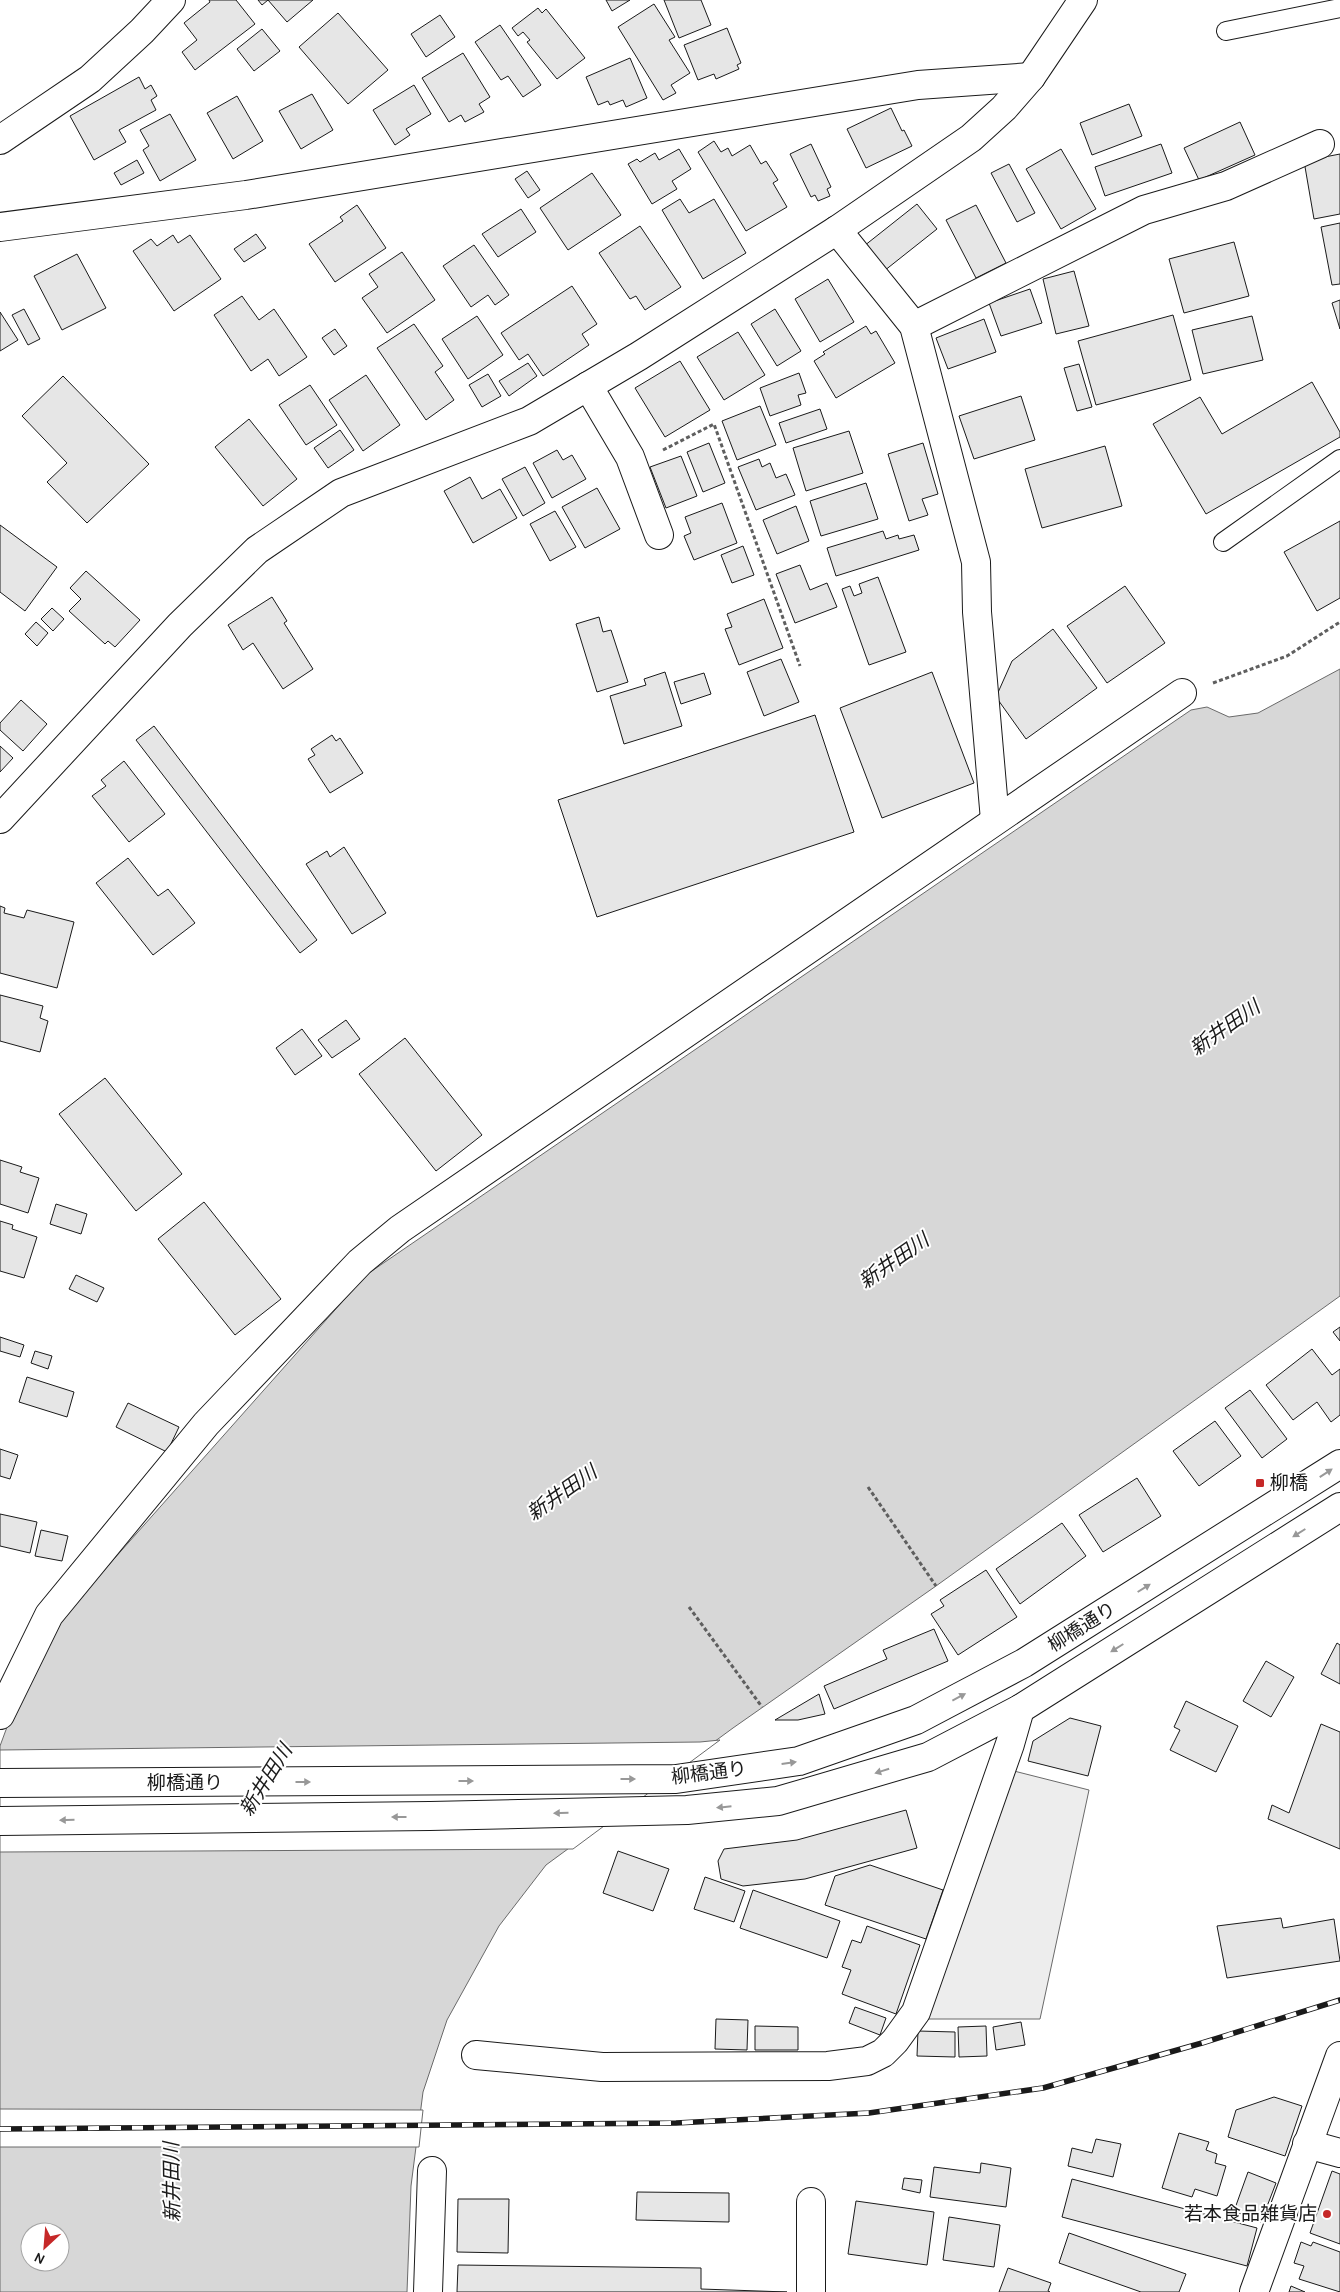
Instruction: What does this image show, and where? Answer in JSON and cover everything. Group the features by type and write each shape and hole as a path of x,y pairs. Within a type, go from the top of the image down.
{"street":[{"path":"0,140 90,80 142,31 170,0"},
{"path":"0,819 180,625 257,550 341,493 529,421 837,230 971,138 1004,108 1031,77 1083,0"},
{"path":"0,227 246,195 918,85 1031,77"},
{"path":"914,326 1144,210 1226,186 1320,144"},
{"path":"837,230 914,326 976,562 976,612 995,820"},
{"path":"588,386 630,457 658,535"},
{"path":"0,1715 49,1615 206,1424 360,1262 400,1229 1182,693"},
{"name":"柳橋通り","path":"0,1783 676,1779 799,1761 916,1720 1024,1663 1340,1464"},
{"name":"柳橋通り","path":"0,1821 430,1816 687,1810 778,1802 928,1757 1020,1710 1340,1507"},
{"path":"476,2055 612,2067 828,2066 867,2061 883,2053 895,2041 916,2012 1010,1744 1020,1710"},
{"path":"1254,2292 1307,2144 1335,2082 1340,2056"},
{"path":"1307,2144 1340,2153"},
{"path":"428,2292 432,2171"},
{"path":"811,2202 811,2292"}],"lane":[{"path":"1226,31 1340,8"},
{"path":"1223,542 1340,459"}],"path":[{"path":"632,466 714,424 800,666"},
{"path":"1182,693 1287,656 1340,622"},
{"path":"868,1487 936,1586"},
{"path":"688,1607 762,1707"}],"shaded area":[{"path":"1010,1770 1089,1790 1040,2019 928,2019"}],"water":[{"name":"新井田川","path":"1340,669 1340,1296 936,1586 733,1728 546,1865 499,1926 447,2020 423,2092 411,2186 407,2292 0,2292 0,1746 21,1689 58,1622 366,1275 1191,710 1207,707 1229,717 1258,713"}],"pier":[{"path":"720,1740 573,1849 0,1852 0,1750 700,1742"},
{"path":"0,2109 423,2110 419,2147 0,2147"}],"building":[{"path":"209,0 236,0 255,24 195,70 182,52 197,40 184,23 210,2"},
{"path":"258,0 268,0 262,5"},
{"path":"268,0 313,0 287,22"},
{"path":"606,0 630,0 612,11"},
{"path":"664,0 701,0 711,25 679,38"},
{"path":"654,4 675,37 669,40 690,73 671,85 676,93 663,100 618,27"},
{"path":"538,8 542,13 546,9 585,58 557,79 527,42 530,40 523,32 518,36 512,28"},
{"path":"338,13 388,70 348,104 299,47"},
{"path":"440,15 455,37 426,57 411,34"},
{"path":"500,25 541,85 523,97 508,76 501,80 475,42"},
{"path":"727,28 741,63 737,65 739,69 716,79 714,74 698,80 684,45"},
{"path":"262,29 280,51 254,71 237,49"},
{"path":"463,53 490,97 479,104 484,112 465,122 461,115 449,122 422,78"},
{"path":"630,58 647,98 626,107 623,100 610,105 608,101 598,105 586,77"},
{"path":"139,77 145,89 151,85 157,96 151,100 156,110 119,130 126,142 94,160 70,116"},
{"path":"414,85 431,114 406,129 410,135 395,145 373,110"},
{"path":"312,94 333,130 301,149 279,111"},
{"path":"237,96 263,141 233,159 207,113"},
{"path":"1129,104 1142,136 1092,155 1080,123"},
{"path":"891,108 912,146 866,168 847,129"},
{"path":"170,114 196,160 160,181 143,150 149,146 140,130"},
{"path":"1240,122 1255,155 1199,180 1184,148"},
{"path":"714,141 721,152 728,148 732,156 750,145 761,164 766,161 778,180 773,183 787,207 746,231 698,152"},
{"path":"811,144 831,187 827,189 830,196 818,201 815,195 811,197 790,154"},
{"path":"1161,144 1172,173 1105,196 1095,167"},
{"path":"679,149 691,169 672,181 677,189 652,204 628,164 637,159 640,162 655,153 659,160"},
{"path":"1061,149 1096,209 1061,229 1026,169"},
{"path":"1340,154 1340,214 1314,219 1304,161"},
{"path":"137,160 144,173 121,185 114,173"},
{"path":"1009,164 1035,213 1017,222 991,173"},
{"path":"527,171 540,190 528,198 515,179"},
{"path":"592,173 621,215 568,250 540,208"},
{"path":"680,199 689,213 714,199 746,253 703,279 662,210"},
{"path":"917,204 937,229 884,271 864,246"},
{"path":"357,205 386,248 335,282 309,244 343,221 340,217"},
{"path":"976,205 1006,263 976,278 946,220"},
{"path":"521,209 536,232 498,257 482,234"},
{"path":"1340,223 1340,284 1332,285 1321,227"},
{"path":"640,226 681,287 645,310 636,296 630,299 599,253"},
{"path":"256,234 266,248 244,262 234,249"},
{"path":"173,235 178,243 190,235 221,279 174,311 133,251 151,239 157,246"},
{"path":"1234,242 1249,296 1184,313 1169,259"},
{"path":"474,245 509,295 495,305 488,295 471,307 443,266"},
{"path":"402,252 435,300 387,333 362,298 378,287 369,274"},
{"path":"77,254 106,308 62,330 34,276"},
{"path":"1074,271 1089,326 1056,334 1043,279"},
{"path":"828,279 854,322 820,342 795,299"},
{"path":"572,286 597,324 582,334 589,345 543,376 528,354 519,360 501,333"},
{"path":"1030,289 1042,323 1001,336 989,303"},
{"path":"242,296 259,320 274,309 307,357 279,376 268,359 251,371 214,315"},
{"path":"1340,300 1340,329 1332,303"},
{"path":"24,309 40,339 28,345 12,315"},
{"path":"775,309 801,351 777,366 751,324"},
{"path":"0,312 18,340 0,351"},
{"path":"1173,315 1191,380 1096,405 1078,341"},
{"path":"477,316 503,355 468,379 442,339"},
{"path":"1252,316 1263,360 1203,374 1192,330"},
{"path":"984,319 996,352 948,369 936,338"},
{"path":"414,324 443,366 435,372 454,400 426,420 377,348"},
{"path":"866,326 871,334 876,331 895,363 836,398 814,361 825,354 823,352"},
{"path":"335,329 347,346 334,355 322,338"},
{"path":"738,332 765,375 724,400 697,357"},
{"path":"680,361 710,410 665,437 635,388"},
{"path":"528,363 537,376 509,396 499,381"},
{"path":"1079,364 1092,407 1077,411 1064,368"},
{"path":"799,373 806,393 798,395 801,405 770,416 760,388"},
{"path":"488,374 501,396 482,407 469,385"},
{"path":"366,375 400,425 363,451 329,400"},
{"path":"63,376 149,464 87,523 47,482 67,463 22,416"},
{"path":"1312,382 1340,432 1340,437 1206,514 1153,424 1200,397 1222,434"},
{"path":"310,385 337,425 306,445 279,405"},
{"path":"1021,396 1035,440 974,459 959,416"},
{"path":"760,406 776,445 737,460 722,421"},
{"path":"820,409 827,429 786,443 779,423"},
{"path":"249,419 297,479 263,506 215,447"},
{"path":"340,430 354,450 328,468 314,448"},
{"path":"849,431 863,473 806,491 793,448"},
{"path":"709,443 725,483 703,492 687,452"},
{"path":"923,443 938,494 922,499 928,515 909,521 888,454"},
{"path":"1105,446 1122,506 1042,528 1025,469"},
{"path":"557,450 563,460 572,455 586,479 552,498 533,463"},
{"path":"681,456 697,496 666,508 650,467"},
{"path":"759,459 762,467 770,463 776,478 786,474 795,495 756,510 738,467"},
{"path":"525,467 545,503 523,516 502,479"},
{"path":"470,477 482,499 500,489 517,518 473,543 444,491"},
{"path":"866,483 878,519 821,536 810,501"},
{"path":"597,488 620,529 585,548 562,507"},
{"path":"722,503 737,543 694,560 684,536 691,533 685,517"},
{"path":"796,506 809,541 777,554 763,520"},
{"path":"555,511 576,547 550,561 530,524"},
{"path":"1340,521 1340,598 1317,611 1284,552"},
{"path":"0,525 57,567 25,611 0,592"},
{"path":"883,531 886,539 898,535 899,539 914,535 919,550 836,576 827,548"},
{"path":"743,546 754,575 732,583 721,555"},
{"path":"800,565 810,590 827,583 837,607 795,623 776,574"},
{"path":"86,571 140,620 115,647 108,641 105,644 69,611 81,599 70,588"},
{"path":"878,577 906,652 869,665 842,589 850,586 854,596 862,593 859,584"},
{"path":"1125,586 1165,643 1107,683 1067,626"},
{"path":"272,597 287,621 284,623 313,669 283,689 253,643 243,650 228,625"},
{"path":"764,599 783,648 739,665 725,629 732,627 727,614"},
{"path":"52,608 64,619 53,631 41,619"},
{"path":"599,617 603,632 611,630 628,682 597,692 576,624"},
{"path":"36,622 48,633 37,646 25,634"},
{"path":"1053,629 1097,688 1026,739 996,697 1012,661"},
{"path":"781,659 799,702 764,716 747,672"},
{"path":"665,672 682,726 624,744 610,696 646,685 644,679"},
{"path":"932,672 974,783 882,818 840,708"},
{"path":"704,673 711,694 681,704 674,682"},
{"path":"21,700 47,724 23,751 0,730 0,723"},
{"path":"815,715 854,832 597,917 558,800"},
{"path":"154,726 317,940 300,953 136,740"},
{"path":"332,735 336,741 340,738 363,773 330,793 308,759 315,755 311,749"},
{"path":"0,746 13,758 0,772"},
{"path":"124,761 165,814 129,842 92,796 106,786 101,780"},
{"path":"344,847 386,913 352,934 306,864 327,851 330,857"},
{"path":"128,858 158,896 168,889 195,923 153,955 96,883"},
{"path":"0,906 5,908 4,913 24,918 27,910 74,922 57,988 0,973"},
{"path":"0,995 43,1006 40,1018 48,1021 40,1052 0,1041"},
{"path":"346,1020 360,1039 332,1058 318,1040"},
{"path":"302,1029 322,1056 295,1075 276,1048"},
{"path":"405,1038 482,1135 436,1171 359,1074"},
{"path":"105,1078 182,1174 136,1211 59,1114"},
{"path":"0,1160 22,1167 20,1172 39,1178 28,1213 0,1204"},
{"path":"204,1202 281,1299 235,1335 158,1239"},
{"path":"56,1204 87,1214 81,1234 50,1224"},
{"path":"0,1221 13,1225 12,1229 37,1237 24,1278 0,1271"},
{"path":"76,1275 104,1288 97,1302 69,1289"},
{"path":"1340,1327 1340,1341 1333,1332"},
{"path":"0,1337 24,1345 20,1357 0,1351"},
{"path":"1312,1349 1332,1375 1340,1369 1340,1415 1331,1422 1317,1402 1293,1420 1266,1385"},
{"path":"35,1351 52,1356 48,1369 31,1363"},
{"path":"27,1377 74,1392 67,1417 19,1402"},
{"path":"1250,1390 1287,1439 1262,1458 1225,1408"},
{"path":"128,1403 179,1427 167,1452 116,1427"},
{"path":"1215,1421 1241,1456 1199,1486 1173,1451"},
{"path":"0,1449 18,1455 10,1479 0,1476"},
{"path":"1137,1478 1161,1516 1103,1552 1079,1515"},
{"path":"0,1514 37,1522 30,1553 0,1546"},
{"path":"1062,1523 1086,1556 1020,1604 996,1569"},
{"path":"41,1530 68,1536 62,1561 35,1556"},
{"path":"986,1570 1017,1617 958,1655 931,1614 944,1606 940,1600"},
{"path":"934,1629 948,1661 834,1709 824,1686 887,1659 883,1650"},
{"path":"1337,1643 1340,1645 1340,1684 1321,1674"},
{"path":"1266,1661 1294,1677 1271,1717 1243,1701"},
{"path":"819,1694 825,1714 798,1720 775,1720"},
{"path":"1186,1701 1238,1726 1216,1772 1170,1750 1180,1730 1174,1727"},
{"path":"1070,1718 1101,1726 1088,1776 1028,1761 1033,1741"},
{"path":"1321,1724 1340,1732 1340,1849 1268,1819 1272,1805 1289,1813"},
{"path":"906,1810 917,1848 805,1879 743,1886 721,1879 718,1861 724,1849 797,1840"},
{"path":"618,1851 669,1869 653,1911 603,1893"},
{"path":"870,1865 943,1890 926,1939 825,1905 835,1876"},
{"path":"705,1877 745,1891 734,1922 694,1909"},
{"path":"753,1890 840,1921 827,1958 740,1928"},
{"path":"1281,1918 1283,1928 1334,1919 1340,1961 1227,1978 1217,1926"},
{"path":"867,1926 920,1945 896,2014 842,1994 851,1970 842,1967 852,1940 861,1943"},
{"path":"855,2007 886,2018 880,2035 849,2023"},
{"path":"716,2019 748,2020 747,2050 715,2049"},
{"path":"1021,2022 1025,2045 996,2050 993,2027"},
{"path":"755,2026 798,2027 798,2050 755,2050"},
{"path":"986,2026 987,2056 959,2057 958,2027"},
{"path":"918,2031 955,2032 955,2057 917,2056"},
{"path":"1274,2097 1302,2106 1285,2156 1228,2137 1236,2110"},
{"path":"1179,2133 1209,2142 1206,2150 1217,2154 1215,2163 1226,2166 1217,2196 1195,2189 1192,2197 1162,2188"},
{"path":"1096,2139 1121,2144 1113,2177 1068,2166 1072,2148 1092,2153"},
{"path":"981,2163 1011,2168 1006,2207 930,2197 934,2167 980,2173"},
{"path":"1332,2171 1340,2174 1340,2244 1310,2233"},
{"path":"1248,2172 1276,2183 1261,2222 1234,2211"},
{"path":"904,2178 922,2180 920,2193 902,2189"},
{"path":"1072,2179 1257,2228 1247,2266 1062,2217"},
{"path":"637,2192 729,2193 729,2222 636,2220"},
{"path":"458,2199 509,2199 508,2253 457,2252"},
{"path":"856,2201 934,2212 927,2265 848,2254"},
{"path":"949,2217 1000,2225 994,2267 943,2260"},
{"path":"1069,2233 1186,2274 1179,2292 1141,2292 1059,2263"},
{"path":"1301,2242 1311,2246 1313,2242 1340,2252 1340,2292 1299,2279 1304,2266 1294,2263"},
{"path":"458,2265 701,2268 701,2289 787,2292 457,2292"},
{"path":"1008,2268 1051,2283 1048,2291 1050,2292 999,2292"},
{"path":"1291,2286 1305,2292 1289,2292"}],"railway":[{"path":"0,2129 676,2123 869,2113 1043,2088 1202,2043 1340,2000"}],"place":[{"name":"柳橋","path":"1260,1483"},
{"name":"若本食品雑貨店","path":"1327,2214"}]}
